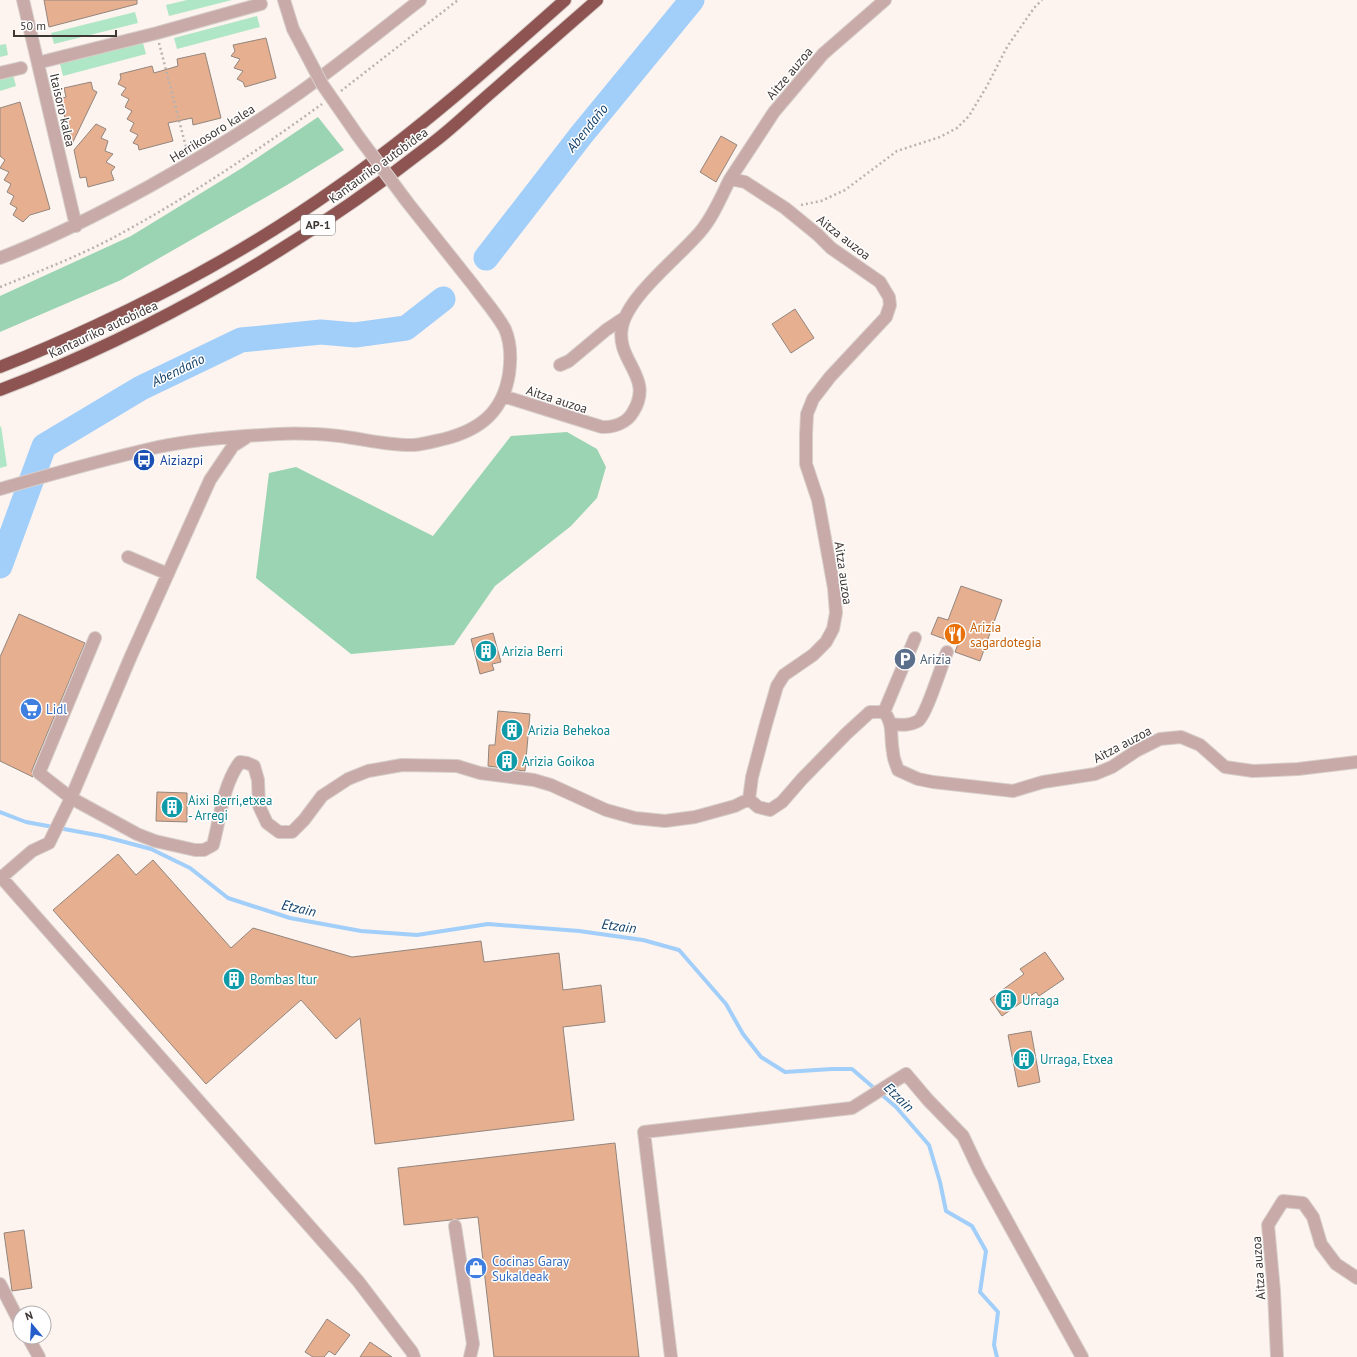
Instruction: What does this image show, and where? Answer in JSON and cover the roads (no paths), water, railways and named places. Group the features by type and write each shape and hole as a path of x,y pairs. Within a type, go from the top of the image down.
{"highway":[{"name":"Kantauriko autobidea","path":"0,367 22,359 81,332 180,284 238,251 339,187 411,132 510,49 565,0"},
{"name":"Kantauriko autobidea","path":"0,390 30,379 142,328 248,270 338,212 435,141 597,0"}],"street":[{"name":"Itaisoro kalea","path":"23,0 76,226"},
{"path":"0,489 81,466 159,447 207,440 279,434 310,434 401,445 424,443 472,430 497,408 508,381 510,367 509,342 505,330 490,307 408,203 358,136 322,84 293,29 284,0"},
{"name":"Herrikosoro kalea","path":"0,258 76,226 190,164 261,119 349,56 420,0"},
{"name":"Aitze auzoa","path":"730,179 774,112 823,54 885,0"},
{"path":"45,61 157,33 262,4"},
{"path":"0,73 21,68"},
{"name":"Aitza auzoa","path":"503,396 602,427 610,427 619,424 633,414 641,392 638,377 623,349 621,334 624,318 638,297 701,231 714,211 730,179 745,182 785,208 818,235 831,248 880,282 889,297 890,305 886,317 869,337 830,377 813,399 807,414 806,464 818,500 834,588 836,613 833,629 826,642 812,655 784,675 777,686 752,776 749,799"},
{"path":"560,365 569,361 606,330 624,318"},
{"path":"249,436 233,446 210,480 131,656 71,798 49,842 32,851 1,876 358,1281 415,1355"},
{"path":"128,557 168,574"},
{"path":"95,638 40,773 71,798 136,834 155,841 195,850 204,850 213,845 228,783 234,770 240,762 254,766 258,780 259,806 267,823 279,832 292,832 304,820 322,796 348,779 368,771 402,765 457,766 480,772 534,780 551,785 606,810 635,818 665,821 695,817 735,806 749,799 758,808 770,810 782,802 802,779 870,712 884,712 915,638"},
{"path":"891,724 908,725 920,720 947,652"},
{"name":"Aitza auzoa","path":"884,712 889,717 891,724 893,753 898,770 918,779 932,782 1013,791 1043,782 1096,774 1112,767 1136,751 1160,739 1181,737 1200,745 1225,766 1254,771 1298,769 1357,762"},
{"path":"671,1357 644,1132 852,1108 906,1074 928,1100 963,1136 978,1170 1082,1357"},
{"name":"Aitza auzoa","path":"1277,1357 1274,1292 1268,1225 1284,1201 1303,1203 1313,1217 1321,1244 1336,1264 1357,1278"},
{"path":"455,1226 473,1344 470,1357"},
{"path":"0,1284 12,1307"},
{"path":"32,1345 39,1357"}],"waterway":[{"name":"Abendaño","path":"486,258 582,134 692,0"},
{"name":"Abendaño","path":"0,566 44,446 141,388 241,340 321,332 355,335 406,328 443,299"},
{"name":"Etzain","path":"0,812 26,822 102,836 151,849 190,868 228,898 290,918 361,931 417,935 488,924 579,931 643,940 679,950 726,1004 743,1034 761,1057 785,1072 852,1069 896,1107 929,1145 940,1182 946,1211 972,1226 986,1251 980,1292 998,1312 994,1345 997,1357"}],"place":[{"name":"Aiziazpi","path":"144,460"},
{"name":"Arizia sagardotegia","path":"955,634"},
{"name":"Arizia Berri","path":"486,651"},
{"name":"Arizia","path":"905,659"},
{"name":"Lidl","path":"31,709"},
{"name":"Arizia Behekoa","path":"512,730"},
{"name":"Arizia Goikoa","path":"507,761"},
{"name":"Aixi Berri,etxea - Arregi","path":"172,807"},
{"name":"Bombas Itur","path":"234,979"},
{"name":"Urraga","path":"1006,1000"},
{"name":"Urraga, Etxea","path":"1024,1059"},
{"name":"Cocinas Garay Sukaldeak","path":"476,1268"}]}
